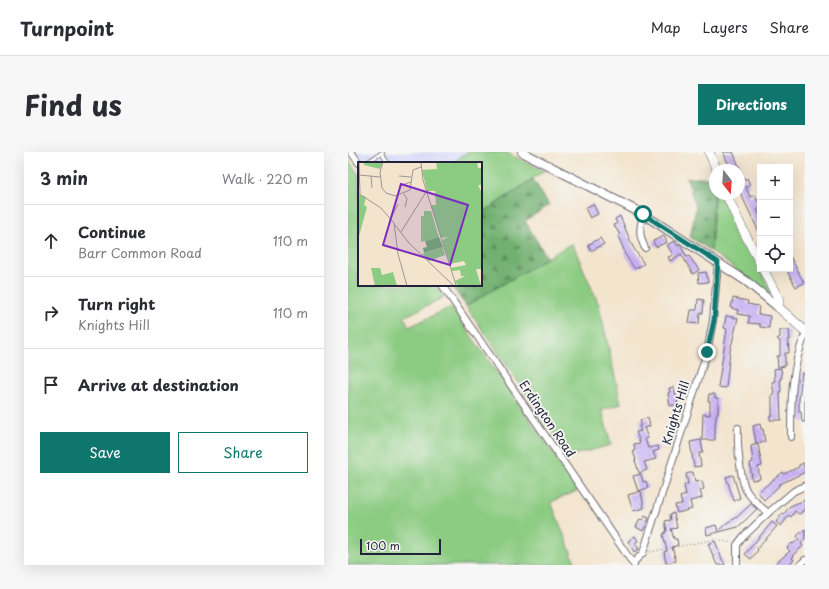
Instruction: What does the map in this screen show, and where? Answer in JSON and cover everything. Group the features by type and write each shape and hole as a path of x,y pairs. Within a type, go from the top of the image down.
{"main road":[{"path":"709,152 714,164"},
{"path":"729,200 757,257"},
{"path":"765,272 779,300 778,307 805,331"}],"street":[{"path":"351,152 358,162"},
{"path":"522,152 643,214 746,281 778,307"},
{"path":"643,214 639,230 640,239 645,248"},
{"name":"Knights Hill","path":"643,553 707,352 714,320 718,262"},
{"name":"Erdington Road","path":"443,286 633,564"},
{"path":"791,437 793,374 800,345 805,335"},
{"path":"738,428 737,439 744,485 747,492 768,513"},
{"path":"737,439 745,438"},
{"path":"736,565 737,545 743,538 768,513 794,491 805,486"},
{"path":"633,564 643,553"},
{"path":"800,565 805,560"}],"lane":[{"path":"367,162 382,152 387,162"}],"path":[{"path":"643,553 717,539 737,545"}],"shaded area":[{"path":"356,152 467,152 453,162 427,162 423,159 418,162 363,162"}],"green space":[{"path":"467,152 505,152 544,171 482,213 482,162 453,162"},
{"path":"348,159 358,174 358,286 437,286 444,297 404,317 409,327 451,307 579,490 551,502 576,565 348,565"},
{"path":"687,178 709,178 709,200 714,200 711,251 690,237 696,208"},
{"path":"533,179 549,205 525,221 547,258 466,306 452,286 482,286 482,213"},
{"path":"714,200 725,200 727,209 730,210 757,264 757,272 761,272 771,292 769,294 711,251"},
{"path":"572,243 599,305 621,404 602,410 611,445 569,456 466,306"}],"building":[{"path":"723,152 733,152 738,164 728,164"},
{"path":"747,178 750,185 746,187 750,197 755,195 757,200 757,228 744,200 745,200 745,180"},
{"path":"593,204 598,214 590,218 585,208"},
{"path":"620,216 633,247 644,264 635,269 624,253 625,252 618,236 620,235 614,225 617,224 615,219"},
{"path":"664,236 667,242 656,247 653,241"},
{"path":"600,238 604,244 591,251 588,245"},
{"path":"674,241 678,246 680,245 687,257 689,256 699,270 693,274 681,254 670,261 668,257 673,255 667,245"},
{"path":"793,262 804,283 796,287 788,272 793,272"},
{"path":"706,272 708,282 699,283 698,273"},
{"path":"733,298 748,301 747,304 759,306 758,314 770,316 769,328 760,327 760,324 748,323 750,316 737,314 738,310 731,308"},
{"path":"698,299 704,300 703,313 700,313 699,324 689,323 691,310 697,310"},
{"path":"726,316 738,318 730,351 726,388 718,387 727,329 724,328"},
{"path":"780,330 789,330 790,340 788,340 789,353 785,353 785,366 778,367 777,356 780,356 780,341 777,339 780,337"},
{"path":"781,368 781,420 770,420 770,415 772,415 772,394 774,394 772,382 775,381 774,369"},
{"path":"802,373 805,373 805,422 802,422 801,412 799,412"},
{"path":"674,387 678,404 670,406 668,393 670,392 669,388"},
{"path":"709,394 715,394 715,398 718,398 715,440 702,440 703,414 710,415 710,401 708,401"},
{"path":"648,418 650,426 644,428 648,438 645,439 648,448 658,446 659,450 653,452 656,459 644,462 647,470 639,473 633,451 635,450 634,444 640,443 636,432 641,431 639,426 641,425 640,420"},
{"path":"760,424 761,429 763,429 765,442 756,443 753,426"},
{"path":"701,440 703,453 699,453 701,466 694,467 690,442"},
{"path":"758,444 762,466 758,467 760,479 752,480 750,463 753,462 751,446"},
{"path":"804,463 805,472 778,485 779,486 764,500 758,492 783,472 784,474"},
{"path":"693,472 695,482 702,481 704,489 700,490 702,498 690,501 692,509 677,513 675,505 682,504 680,497 686,495 684,485 688,484 686,474"},
{"path":"641,474 643,482 646,481 648,488 638,491 633,476"},
{"path":"733,475 740,498 734,501 726,477"},
{"path":"641,491 644,508 633,511 628,495"},
{"path":"805,500 805,510 799,514 795,511 791,517 789,515 781,526 776,522 790,506"},
{"path":"751,504 757,509 738,527 707,535 706,528 716,525 718,531 728,522 736,518"},
{"path":"674,513 677,528 671,529 674,539 677,539 678,545 672,547 676,561 666,563 664,552 667,551 663,534 667,531 665,521 671,520 670,514"},
{"path":"645,516 649,518 643,531 636,527 640,519 643,520"},
{"path":"772,522 777,526 757,549 758,550 751,559 745,554"},
{"path":"805,529 805,539 801,543 803,546 793,555 794,556 792,558 794,560 788,565 774,565 790,551 787,548 799,539 797,536"},
{"path":"635,536 638,541 635,543 639,549 634,552 628,541"},
{"path":"715,541 725,565 717,565 708,544"}],"route":[{"path":"643,214 718,262 714,320 707,352"}]}
